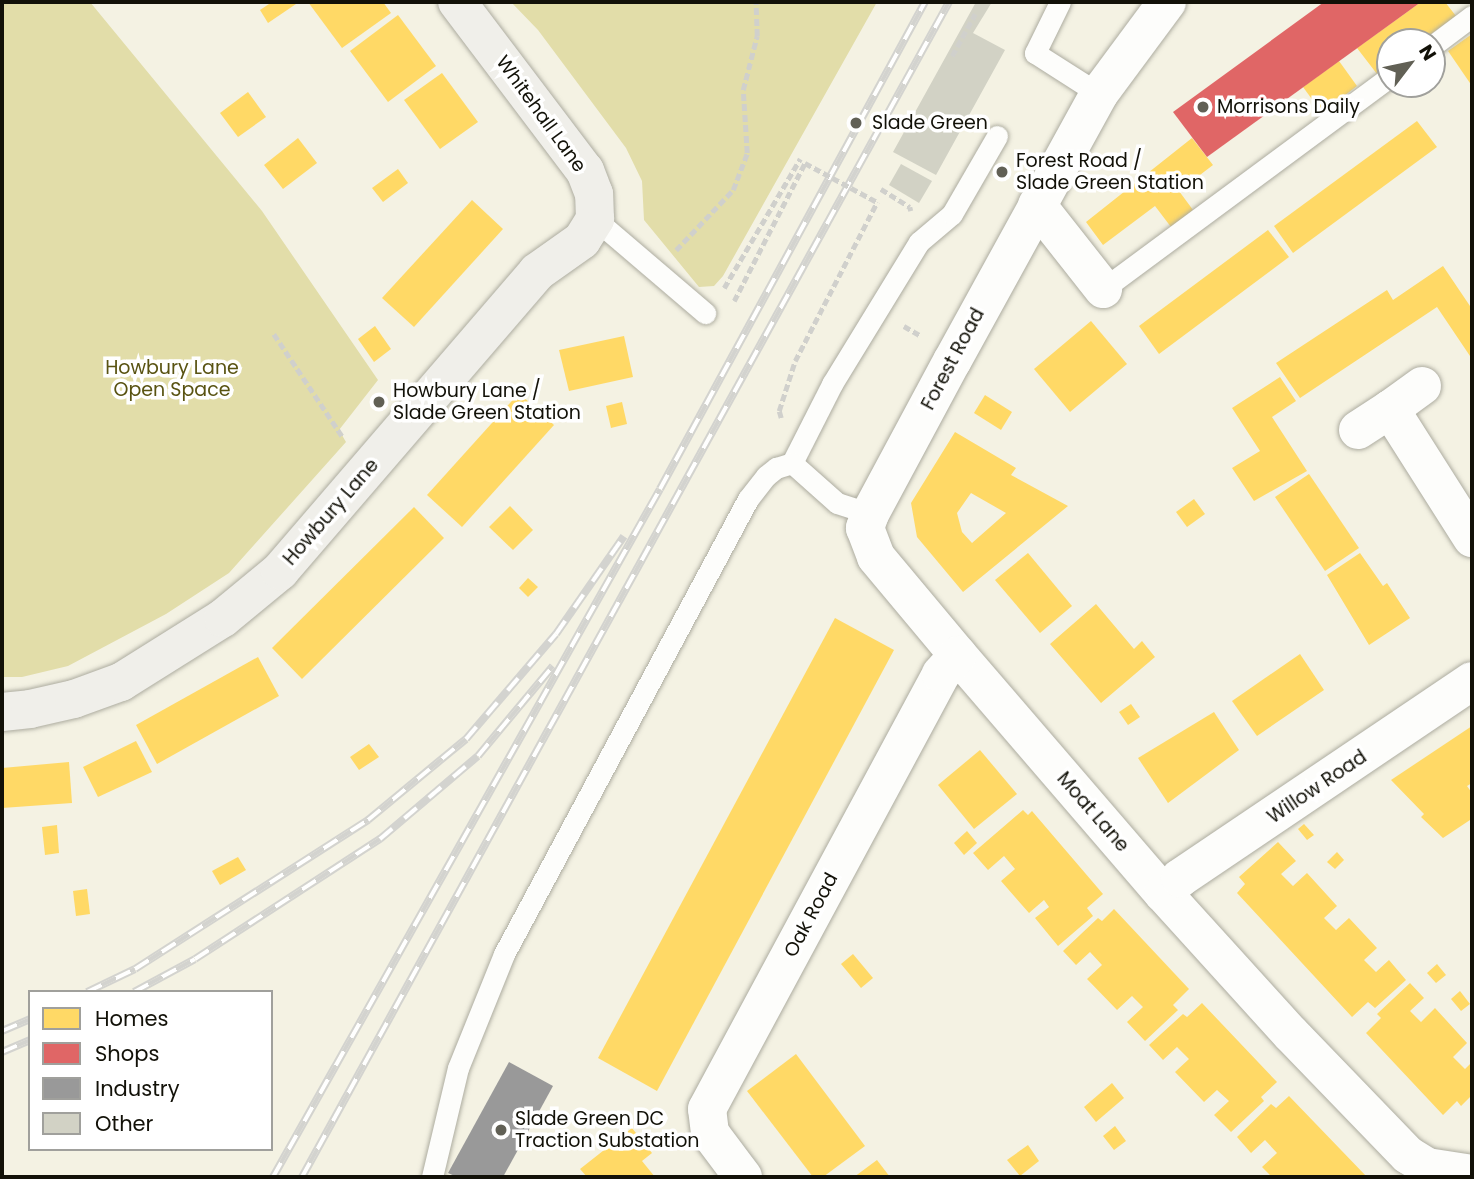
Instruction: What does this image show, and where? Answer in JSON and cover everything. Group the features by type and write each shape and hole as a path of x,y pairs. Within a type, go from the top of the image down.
{"street":[{"name":"Whitehall Lane","path":"457,2 585,171 594,194 595,219"},
{"name":"Forest Road","path":"870,514 1099,94 1167,2"},
{"path":"1037,205 1103,289"},
{"name":"Howbury Lane","path":"2,712 63,701 121,682 223,618 280,571 537,272 582,240 595,219"},
{"path":"1358,430 1422,386"},
{"path":"1390,409 1472,538"},
{"name":"Moat Lane","path":"870,514 865,528 876,557 1163,893 1408,1155 1427,1167 1472,1174"},
{"name":"Oak Road","path":"743,1177 710,1133 707,1109 941,674 958,655"},
{"name":"Willow Road","path":"1163,893 1180,878 1472,681"}],"lane":[{"path":"1060,2 1035,53 1099,94"},
{"path":"1446,36 1472,16"},
{"path":"1103,289 1376,87"},
{"path":"432,1177 458,1068 504,954 748,499 776,468 792,463 832,384 919,242 952,214 998,136"},
{"path":"595,219 705,313"},
{"path":"792,463 837,503 870,514"}],"path":[{"path":"655,270 733,191 747,153 743,90 757,36 756,2"},
{"path":"952,56 975,14"},
{"path":"705,313 714,307 800,159"},
{"path":"730,307 805,163 877,202 795,360"},
{"path":"274,334 366,471"}],"green space":[{"name":"Howbury Lane Open Space","path":"2,2 90,2 262,211 378,380 339,430 346,442 229,573 166,614 68,666 22,677 2,677"},
{"path":"511,2 877,2 723,276 714,286 699,287 644,220 642,181 626,148 538,30"}],"building: Homes":[{"path":"272,2 296,4 268,23 260,10"},
{"path":"308,2 383,2 391,13 342,48"},
{"path":"1421,2 1445,2 1456,16 1439,28 1385,28"},
{"path":"398,15 436,66 388,102 350,51"},
{"path":"1376,34 1376,73 1357,48"},
{"path":"1472,34 1472,86 1448,51"},
{"path":"1339,61 1357,86 1322,113 1303,87"},
{"path":"442,73 478,122 440,149 404,100"},
{"path":"248,92 266,117 238,137 220,113"},
{"path":"1417,121 1437,147 1293,253 1274,226"},
{"path":"298,138 317,163 283,189 264,165"},
{"path":"1192,138 1213,165 1179,191 1193,210 1171,227 1155,206 1103,245 1086,222"},
{"path":"398,169 408,183 383,202 372,188"},
{"path":"472,200 503,229 414,327 382,298"},
{"path":"1268,230 1289,257 1159,354 1139,326"},
{"path":"1443,266 1470,306 1472,305 1472,359 1437,307 1300,398 1276,363 1387,290 1393,300"},
{"path":"1091,321 1127,364 1070,412 1034,369"},
{"path":"375,326 391,349 374,362 358,339"},
{"path":"624,336 633,377 569,391 559,350"},
{"path":"1280,377 1296,401 1272,417 1307,471 1254,501 1232,468 1260,451 1232,408"},
{"path":"519,393 554,425 462,527 427,495"},
{"path":"985,395 1012,412 1001,430 974,413"},
{"path":"622,402 627,424 611,428 606,406"},
{"path":"955,432 1016,468 1011,475 1068,506 963,592 917,537 911,503","holes":["971,493 1006,513 972,543 962,532 957,513"]},
{"path":"1309,474 1359,548 1325,571 1275,497"},
{"path":"1194,499 1205,514 1187,527 1176,512"},
{"path":"510,506 533,530 513,550 489,527"},
{"path":"414,507 444,538 302,679 272,648"},
{"path":"1028,553 1072,606 1040,633 995,580"},
{"path":"1360,553 1383,586 1387,583 1410,618 1369,645 1327,575"},
{"path":"528,578 538,587 528,597 519,588"},
{"path":"1096,604 1134,649 1142,641 1155,657 1101,703 1050,644"},
{"path":"835,618 894,650 657,1091 598,1058"},
{"path":"1300,654 1324,690 1257,736 1232,701"},
{"path":"258,657 279,696 157,764 136,725"},
{"path":"1131,704 1140,717 1128,725 1119,712"},
{"path":"1214,712 1239,750 1168,803 1138,758"},
{"path":"1472,726 1472,783 1467,786 1472,793 1472,824 1470,820 1443,838 1421,817 1424,814 1391,780"},
{"path":"136,741 152,772 98,797 83,767"},
{"path":"369,744 379,757 359,770 350,757"},
{"path":"980,750 1017,794 974,829 938,785"},
{"path":"69,762 72,803 2,808 2,768"},
{"path":"1023,810 1028,815 1032,811 1103,894 1087,908 1093,916 1058,946 1035,918 1049,907 1044,900 1029,913 1001,881 1015,869 1004,856 988,870 973,853"},
{"path":"1304,824 1314,835 1307,840 1298,829"},
{"path":"57,825 59,853 45,855 42,827"},
{"path":"967,831 977,843 964,855 954,843"},
{"path":"1278,842 1296,861 1281,874 1293,886 1307,873 1337,906 1324,918 1336,930 1349,918 1377,948 1364,960 1376,972 1389,960 1406,980 1375,1008 1368,1002 1352,1017 1237,893 1245,884 1239,877"},
{"path":"1337,852 1344,860 1335,869 1327,862"},
{"path":"238,857 246,870 220,885 212,871"},
{"path":"87,889 90,914 76,916 73,891"},
{"path":"1114,909 1189,989 1173,1005 1178,1010 1145,1041 1127,1022 1143,1007 1132,996 1117,1010 1087,979 1102,965 1090,952 1076,965 1063,951 1098,918 1102,921"},
{"path":"853,954 873,978 861,988 841,964"},
{"path":"1437,964 1446,975 1436,983 1427,973"},
{"path":"1410,983 1424,998 1410,1011 1421,1022 1435,1008 1467,1043 1453,1057 1465,1069 1472,1062 1472,1095 1461,1106 1457,1101 1443,1115 1366,1033 1381,1018 1377,1014"},
{"path":"1460,991 1470,1004 1461,1011 1451,999"},
{"path":"1202,1003 1277,1082 1261,1097 1264,1101 1231,1132 1214,1115 1229,1101 1217,1090 1204,1102 1175,1072 1189,1059 1177,1047 1163,1060 1149,1045 1183,1014 1187,1017"},
{"path":"796,1054 865,1146 823,1177 813,1177 747,1091"},
{"path":"1112,1083 1124,1098 1096,1122 1084,1107"},
{"path":"1289,1096 1367,1177 1272,1177 1262,1167 1277,1153 1265,1140 1251,1153 1237,1137 1271,1104 1276,1108"},
{"path":"1115,1126 1126,1141 1114,1150 1103,1136"},
{"path":"632,1128 652,1153 642,1161 655,1177 587,1177 580,1169"},
{"path":"1028,1145 1039,1161 1020,1176 1007,1160"},
{"path":"877,1160 890,1177 854,1177"}],"building: Shops":[{"path":"1324,2 1421,2 1385,28 1376,28 1376,35 1207,157 1173,112"}],"building: Industry":[{"name":"Slade Green DC Traction Substation","path":"509,1062 553,1086 503,1177 457,1177 448,1173"}],"building: Other":[{"path":"976,2 992,2 973,33 1005,50 936,175 893,152"},
{"path":"901,164 932,181 919,203 889,185"}],"railway":[{"path":"273,1177 660,489 925,2"},
{"path":"302,1177 949,2"},
{"path":"91,990 135,969 368,820 466,739 556,634 624,536"},
{"path":"138,990 195,959 380,839 478,756 553,666"},
{"path":"2,1031 28,1020"},
{"path":"2,1052 28,1041"}],"place":[{"name":"Morrisons Daily","path":"1203,107"},
{"name":"Slade Green","path":"856,123"},
{"name":"Forest Road / Slade Green Station","path":"1002,172"},
{"name":"Howbury Lane / Slade Green Station","path":"379,402"},
{"name":"Slade Green DC Traction Substation","path":"501,1130"}]}
